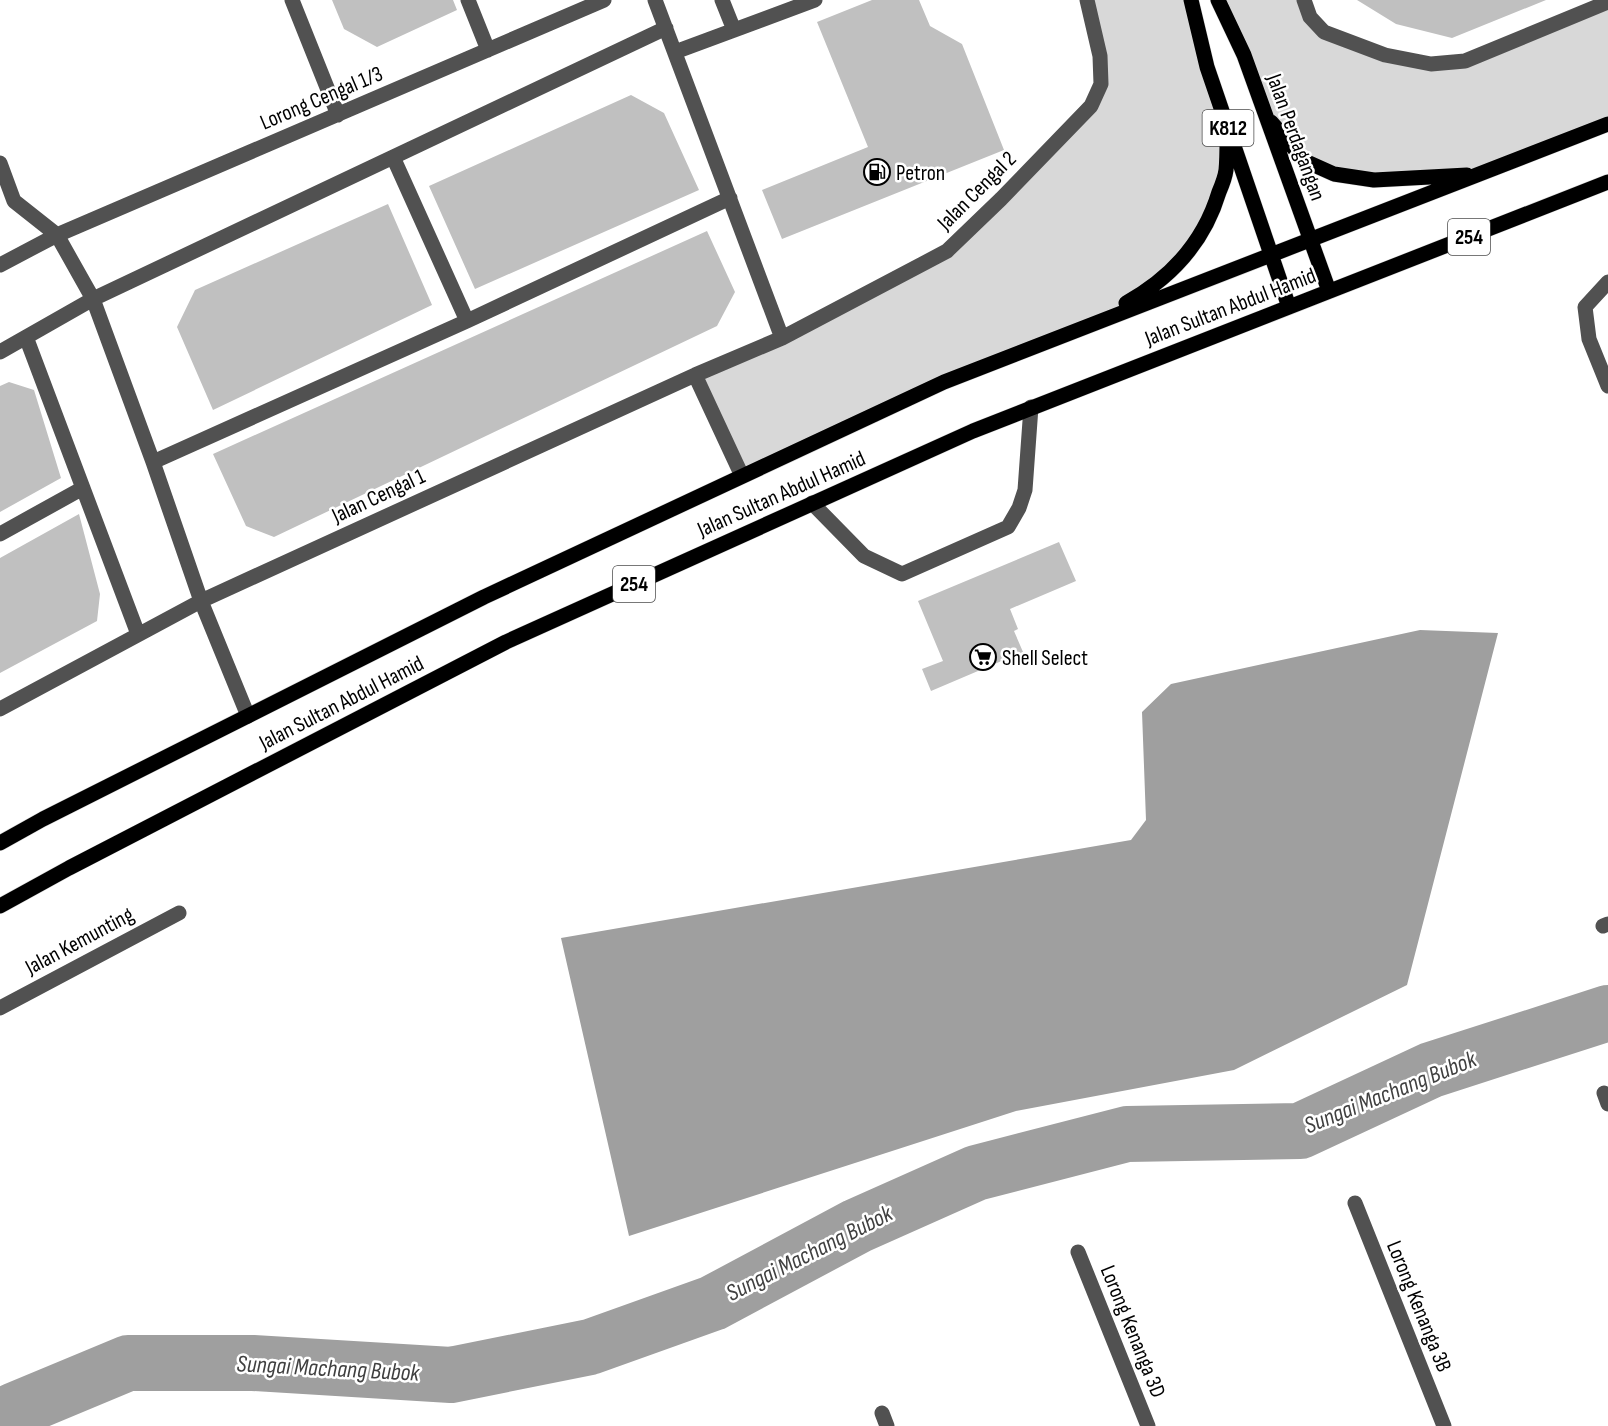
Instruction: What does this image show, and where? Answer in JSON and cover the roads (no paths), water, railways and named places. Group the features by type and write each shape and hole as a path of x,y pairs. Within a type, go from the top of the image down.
{"main road":[{"name":"K812","path":"1191,0 1207,67 1289,306"},
{"name":"Jalan Perdagangan","path":"1218,0 1244,55 1329,291"},
{"path":"1266,116 1305,161 1334,174 1374,180 1480,175"},
{"name":"Jalan Sultan Abdul Hamid","path":"0,843 43,819 484,597 944,382 1608,124"},
{"path":"1082,328 1141,295 1190,251 1213,213 1223,182 1226,172 1227,128"},
{"name":"Jalan Sultan Abdul Hamid","path":"0,906 506,642 972,430 1608,182"}],"street":[{"path":"292,0 338,114"},
{"path":"468,0 488,50"},
{"name":"Lorong Cengal 1/3","path":"0,265 57,236 604,0"},
{"path":"655,0 782,338"},
{"path":"722,0 734,30"},
{"path":"675,52 814,0"},
{"name":"Jalan Cengal 2","path":"782,338 947,251 1001,200 1091,106 1101,84 1101,65 1087,0"},
{"path":"1304,0 1310,17 1324,32 1385,55 1431,64 1465,61 1608,2"},
{"path":"0,352 93,299 666,28"},
{"path":"393,157 467,321"},
{"path":"0,163 14,201 57,236 93,299 201,601 248,716"},
{"path":"153,462 467,321 730,198"},
{"path":"1608,282 1586,307 1589,339 1608,386"},
{"path":"26,337 138,634"},
{"name":"Jalan Cengal 1","path":"0,709 201,601 695,375 782,338"},
{"path":"695,375 742,476"},
{"path":"812,503 864,556 902,574 1008,527 1019,508 1025,490 1031,407"},
{"path":"0,534 83,488"},
{"name":"Jalan Kemunting","path":"0,1008 179,913"},
{"name":"Lorong Kenanga 3B","path":"1355,1203 1444,1426"},
{"name":"Lorong Kenanga 3D","path":"1078,1252 1148,1426"}],"waterway":[{"name":"Sungai Machang Bubok","path":"0,1421 15,1410 128,1363 253,1363 451,1375 590,1347 713,1303 857,1226 976,1173 1127,1134 1300,1131 1431,1070 1608,1013"}],"place":[{"name":"Petron","path":"877,172"},
{"name":"Shell Select","path":"983,657"}]}
